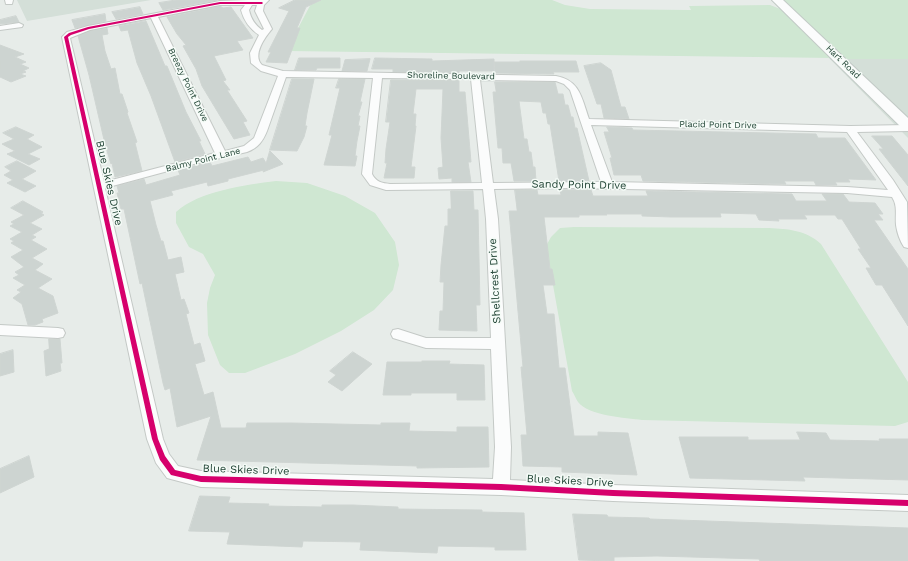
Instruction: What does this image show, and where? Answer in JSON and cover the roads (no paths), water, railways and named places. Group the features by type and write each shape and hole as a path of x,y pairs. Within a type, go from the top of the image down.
{"street":[{"name":"Hart Road","path":"776,0 908,127"},
{"name":"Blue Skies Drive","path":"257,1 220,3 78,30 66,38 155,439 162,458 173,473 201,479 501,487 613,493 908,503"},
{"path":"257,1 245,10 247,18 255,29 262,34"},
{"name":"Shoreline Boulevard","path":"257,1 259,12 268,29 262,34 254,51 253,61 262,68 283,74 475,76 562,79 570,83 586,122 608,186"},
{"name":"Breezy Point Drive","path":"154,16 221,154"},
{"path":"0,28 19,24"},
{"name":"Balmy Point Lane","path":"100,186 221,154 246,150 255,144 264,126 277,86 283,74"},
{"name":"Sandy Point Drive","path":"378,75 368,174 370,180 378,186 608,186 847,190 896,194"},
{"name":"Shellcrest Drive","path":"475,76 489,185 503,447 501,487"},
{"name":"Placid Point Drive","path":"586,122 850,128 908,127"},
{"path":"850,128 901,202 902,226 908,244"},
{"path":"0,330 58,333"},
{"path":"398,334 426,343 497,344"}]}
